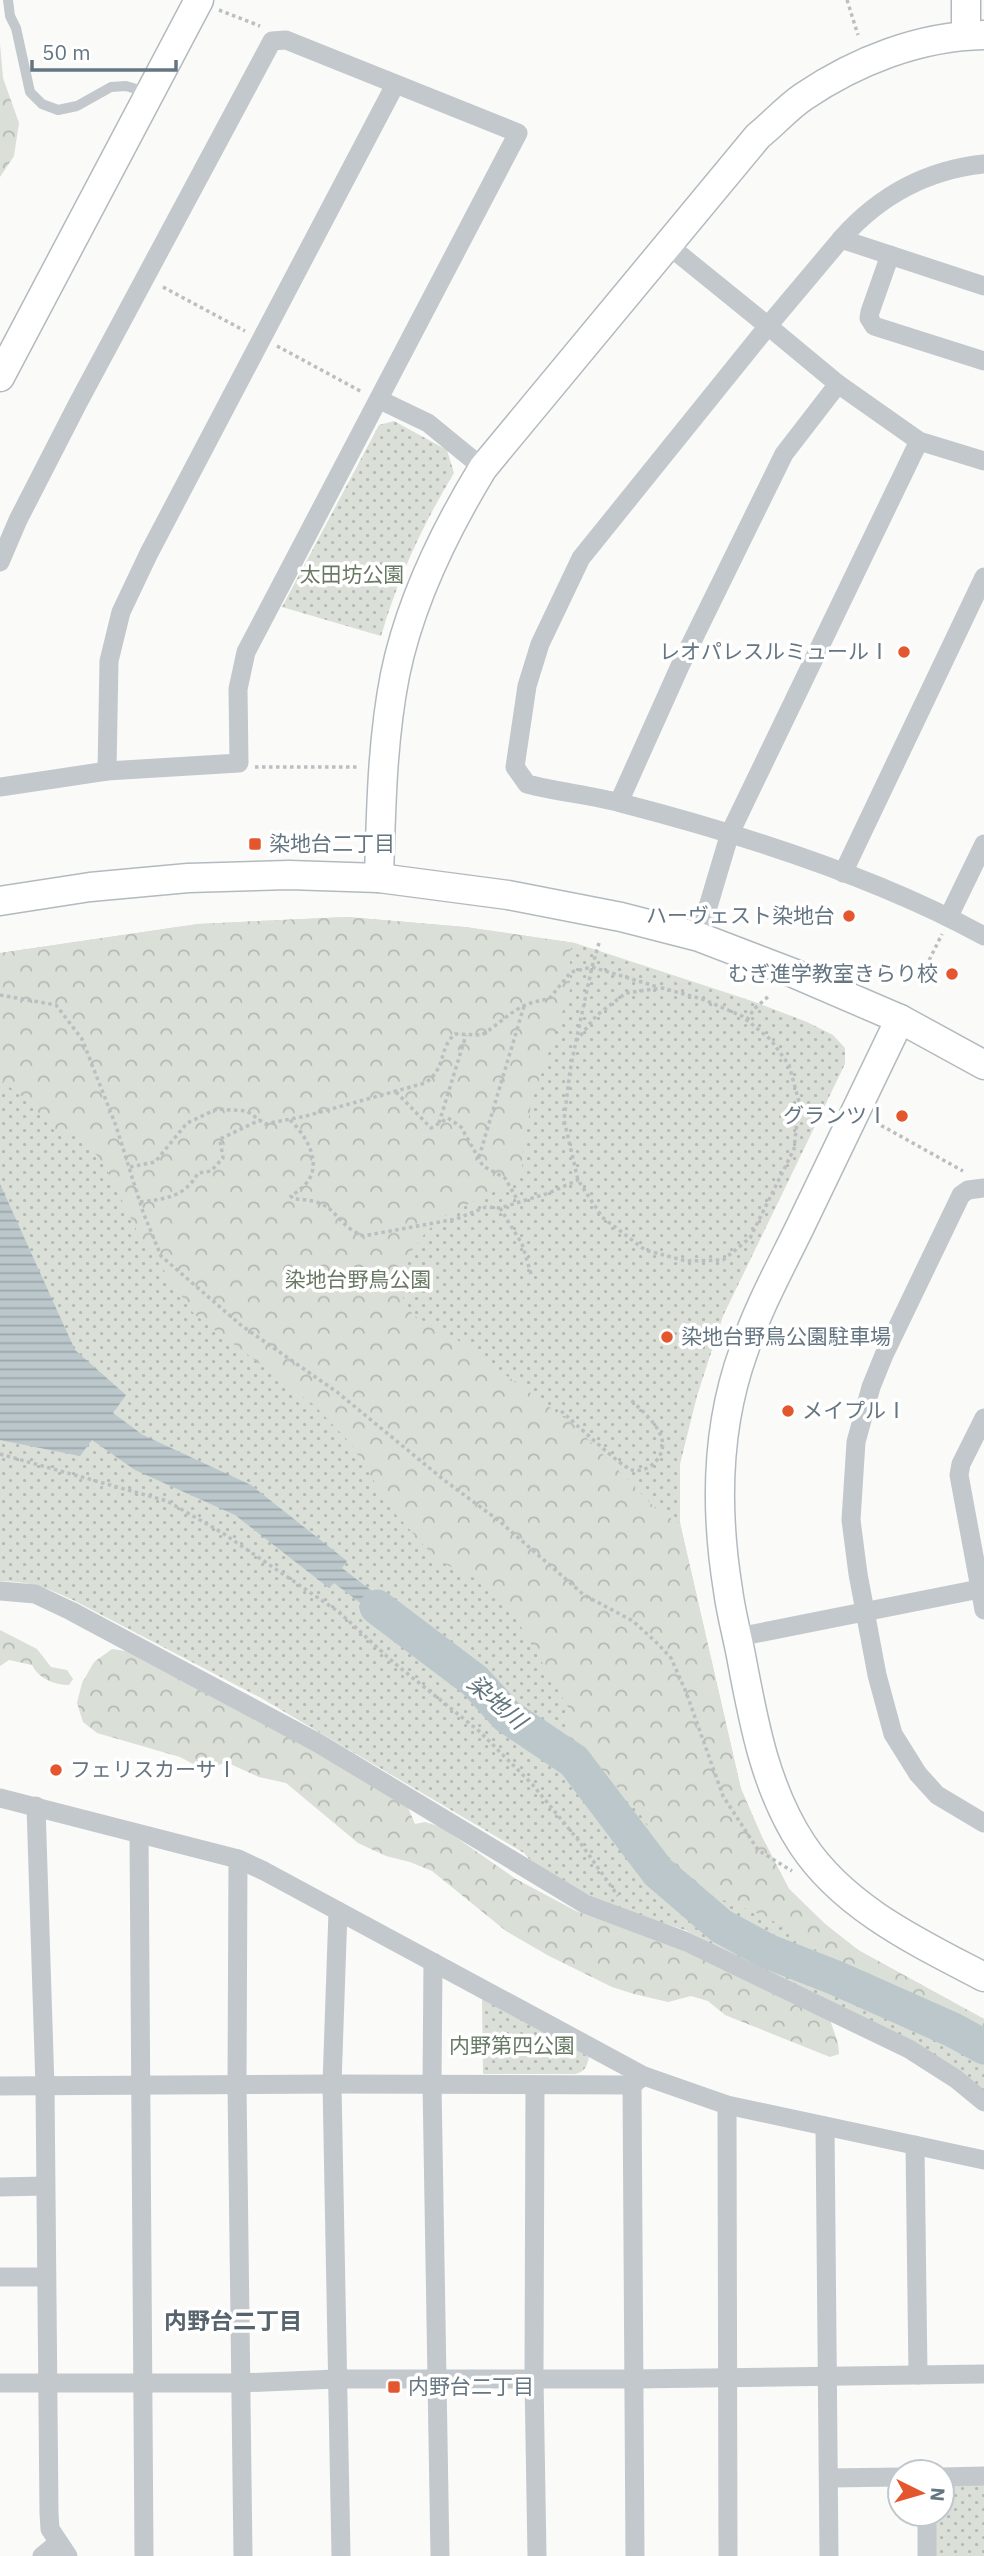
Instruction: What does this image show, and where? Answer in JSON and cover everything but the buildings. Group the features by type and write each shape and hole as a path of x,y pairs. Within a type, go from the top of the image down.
{"street":[{"path":"379,878 388,718 396,671 432,559 458,508 483,468 758,136 801,99 840,75 880,57 931,41 975,35 966,0"},
{"path":"0,377 150,93 206,4"},
{"path":"0,562 18,520 78,403 272,41 286,40 518,133 246,652 239,678 237,708 239,763 107,771 0,787"},
{"path":"107,771 109,661 121,612 149,553 395,85"},
{"path":"984,164 947,170 911,183 872,208 841,239 768,326 581,558 540,644 527,687 515,761 517,773 527,784 618,802 730,833 843,873 984,936"},
{"path":"841,239 984,286"},
{"path":"668,245 838,384 919,441 984,461"},
{"path":"890,255 870,312 869,318 874,326 984,361"},
{"path":"618,802 680,666 784,454 838,384"},
{"path":"380,400 428,423 483,468"},
{"path":"699,937 730,833 919,441"},
{"path":"843,873 984,577"},
{"path":"947,921 984,844"},
{"path":"0,901 90,887 188,878 289,875 379,878 508,895 621,917 699,937 793,973 900,1019 984,1065"},
{"path":"900,1019 755,1320 733,1385 723,1431 719,1482 720,1513 728,1592 754,1723 771,1785 802,1844 819,1865 862,1905 906,1936 984,1977"},
{"path":"984,1188 968,1190 961,1195 877,1370 862,1415 853,1458 851,1520 864,1612 888,1719 904,1754 936,1796 984,1823"},
{"path":"984,1418 961,1464 959,1475 984,1610"},
{"path":"738,1637 982,1589"},
{"path":"0,1591 35,1594 95,1623 318,1743 585,1904 687,1942 909,2049 956,2079 984,2102"},
{"path":"0,1798 238,1859 608,2057 638,2081"},
{"path":"36,1806 46,2087 49,2522 63,2550 42,2556"},
{"path":"139,1834 144,2556"},
{"path":"238,1859 237,2086 243,2556"},
{"path":"338,1911 332,2084 341,2556"},
{"path":"433,1962 432,2084 440,2556"},
{"path":"575,2085 587,2079 608,2057"},
{"path":"0,2086 575,2085 638,2081 727,2105 984,2160"},
{"path":"635,2556 634,2379 638,2081"},
{"path":"535,2085 534,2379 537,2556"},
{"path":"727,2105 726,2376 729,2556"},
{"path":"825,2126 829,2556"},
{"path":"915,2146 918,2375"},
{"path":"0,2187 45,2186"},
{"path":"0,2277 46,2277"},
{"path":"0,2383 240,2383 336,2379 634,2379 984,2374"},
{"path":"956,2477 984,2476"},
{"path":"829,2478 886,2477"},
{"path":"927,2528 927,2556"}],"lane":[{"path":"8,0 30,92 42,104 58,110 78,106 111,87 126,86 150,93"}],"path":[{"path":"847,0 858,35"},
{"path":"206,4 265,28"},
{"path":"155,282 238,327"},
{"path":"268,342 355,388"},
{"path":"252,767 358,767"},
{"path":"920,979 947,921"},
{"path":"130,1167 155,1162 187,1123 217,1109 247,1111 265,1124 425,1083 437,1075 449,1040 455,1034 482,1035 524,1004 549,999 570,972 592,967 702,999 747,1020 771,1040 789,1065 799,1102 793,1149 750,1238 723,1261 686,1261 645,1250 602,1217 578,1180 564,1120 569,1071 592,967 599,943"},
{"path":"576,1041 597,1015 626,993 662,988"},
{"path":"0,995 56,1005 82,1039 162,1256 242,1326 337,1392 444,1480 498,1520 584,1595 633,1621 658,1644 671,1658 686,1692 723,1796 758,1850 801,1875"},
{"path":"747,1020 754,1009 770,995"},
{"path":"478,1157 524,1004"},
{"path":"439,1123 466,1035"},
{"path":"396,1092 431,1128 448,1118 461,1126 483,1166 505,1178 518,1201"},
{"path":"290,1119 302,1130 313,1164 313,1172 307,1184 291,1196 293,1199 319,1202 330,1207 350,1230 363,1236 456,1219 486,1207 500,1208 549,1193 578,1180"},
{"path":"140,1202 173,1198 193,1183 198,1173 211,1171 223,1158 220,1139 260,1120"},
{"path":"873,1121 963,1171"},
{"path":"500,1208 522,1244 532,1277"},
{"path":"561,1411 629,1469 650,1468 661,1454 662,1438 658,1428 630,1399"},
{"path":"0,1454 167,1501 222,1532 339,1612 393,1662 479,1731 532,1784 579,1841 619,1897"}],"green space":[{"path":"0,43 3,78 19,123 14,156 0,177"},
{"name":"太田坊公園","path":"394,421 447,450 454,473 412,552 381,636 282,607 379,425"},
{"name":"染地台野鳥公園","path":"347,917 465,927 575,943 755,1002 807,1022 833,1035 845,1048 845,1064 723,1316 697,1396 680,1464 680,1523 741,1789 789,1889 825,1924 858,1950 984,2019 984,2090 685,1930 586,1894 531,1861 524,1853 261,1698 73,1600 38,1586 0,1581 0,953 198,924"},
{"path":"347,917 465,927 575,943 570,950 570,990 532,1101 523,1147 522,1171 502,1188 447,1214 426,1232 402,1264 399,1291 413,1315 459,1341 574,1425 660,1513 680,1523 741,1789 789,1889 825,1924 858,1950 984,2019 984,2036 843,1968 767,1917 710,1895 684,1876 630,1800 569,1739 568,1707 517,1620 474,1578 437,1560 392,1510 351,1444 314,1405 194,1314 138,1233 105,1166 84,1139 53,1129 27,1100 0,1080 0,953 198,924"},
{"path":"0,1630 37,1649 51,1667 67,1670 73,1679 69,1685 48,1680 32,1665 9,1660 0,1666"},
{"path":"112,1649 132,1652 290,1736 407,1805 415,1824 425,1822 441,1827 516,1879 576,1911 684,1950 829,2017 839,2054 830,2057 725,2015 708,2001 691,1996 668,2002 612,1987 506,1931 432,1871 386,1856 358,1843 286,1783 259,1777 226,1762 214,1767 197,1766 180,1757 97,1733 83,1722 77,1703 82,1683 94,1662"},
{"name":"内野第四公園","path":"482,1998 589,2057 585,2068 575,2074 483,2074"},
{"path":"956,2484 984,2484 984,2556 932,2556 932,2528 956,2528"}],"shaded area":[{"path":"0,1184 75,1350 126,1395 113,1413 143,1435 251,1485 347,1561 342,1568 420,1628 411,1641 334,1583 329,1588 235,1515 135,1470 92,1440 80,1456 0,1440"}],"waterway":[{"name":"染地川","path":"377,1607 475,1681 507,1716 574,1761 658,1872 721,1926 767,1951 836,1978 953,2030 984,2047"}],"place":[{"name":"レオパレスルミュールⅠ","path":"904,652"},
{"name":"染地台二丁目","path":"255,844"},
{"name":"ハーヴェスト染地台","path":"849,916"},
{"name":"むぎ進学教室きらり校","path":"952,974"},
{"name":"グランツⅠ","path":"902,1116"},
{"name":"染地台野鳥公園駐車場","path":"667,1337"},
{"name":"メイプルⅠ","path":"788,1411"},
{"name":"フェリスカーサⅠ","path":"56,1770"},
{"name":"内野台二丁目","path":"394,2387"}],"district":[{"name":"内野台二丁目","path":"233,2321"}]}
